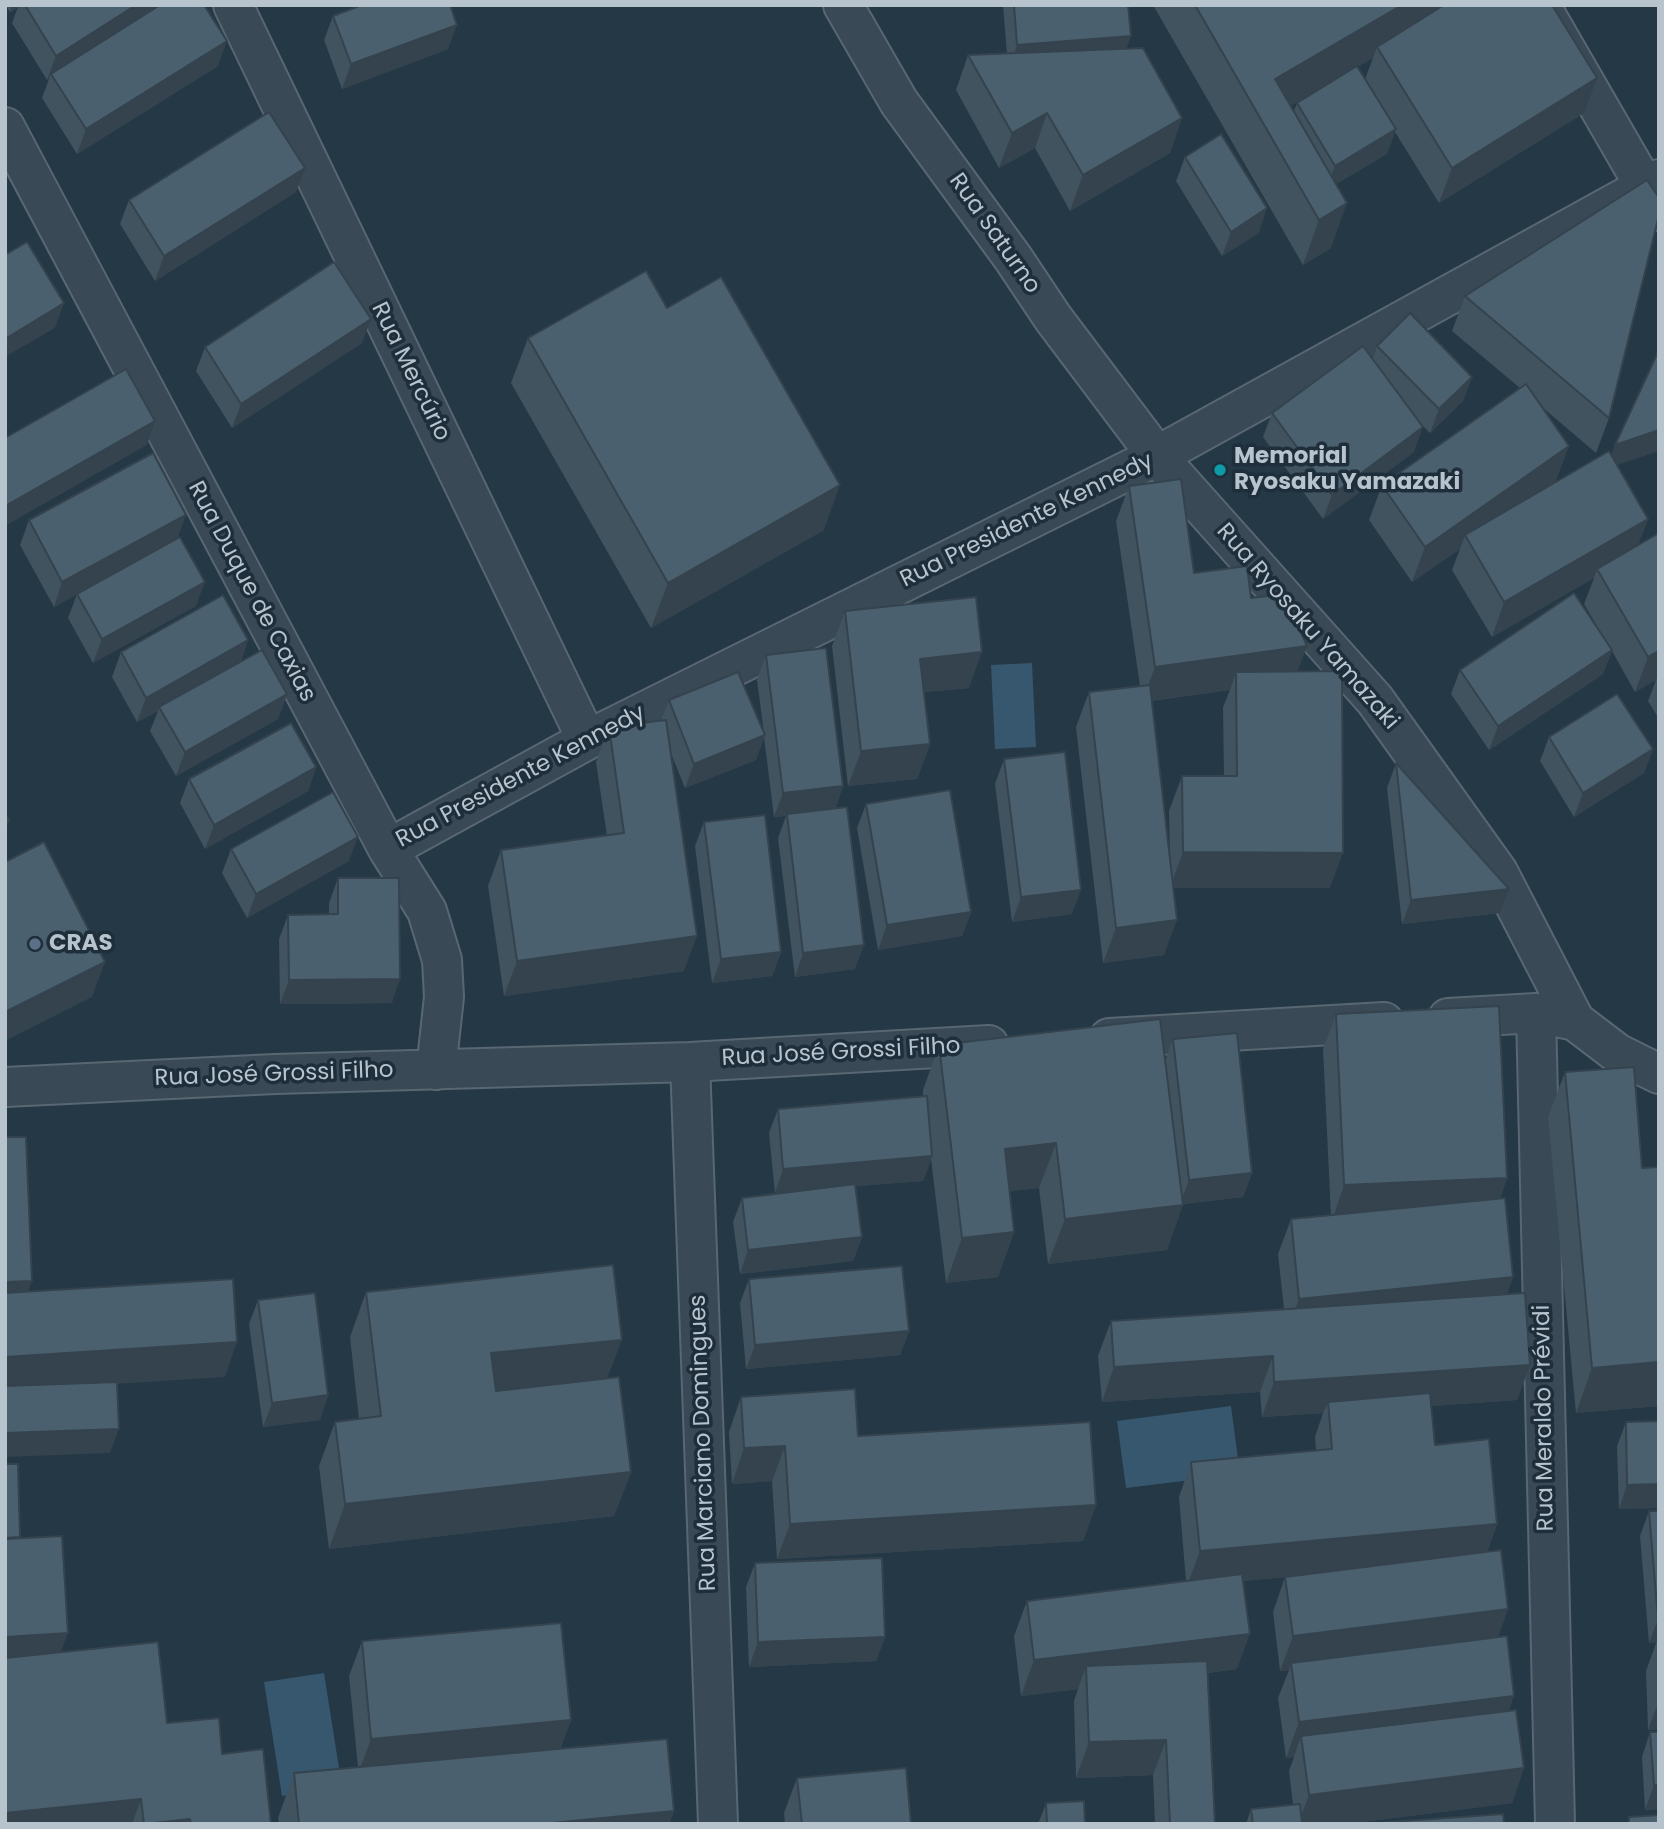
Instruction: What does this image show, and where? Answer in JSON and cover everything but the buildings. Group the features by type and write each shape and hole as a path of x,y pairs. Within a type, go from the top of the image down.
{"street":[{"name":"Rua Mercúrio","path":"233,5 587,740"},
{"name":"Rua Saturno","path":"843,5 899,102 1013,258 1053,318 1157,456"},
{"path":"1540,5 1654,192"},
{"name":"Rua Duque de Caxias","path":"5,127 388,849 427,911 442,960 444,997 436,1070"},
{"name":"Rua Presidente Kennedy","path":"388,849 587,740 1157,456 1654,192"},
{"name":"Rua Ryosaku Yamazaki","path":"1157,456 1375,700 1498,872 1575,1021"},
{"path":"1078,1040 1536,1013 1575,1021 1617,1053 1659,1074"},
{"name":"Rua Meraldo Prévidi","path":"1536,1013 1555,1824"},
{"name":"Rua José Grossi Filho","path":"5,1087 275,1074 690,1062 1023,1043"},
{"name":"Rua Marciano Domingues","path":"690,1062 718,1824"}],"water":[{"path":"1032,663 1036,747 995,749 991,665"},
{"path":"1231,1406 1240,1474 1126,1488 1117,1421"},
{"path":"324,1673 342,1787 282,1796 264,1682"}],"place":[{"name":"Memorial Ryosaku Yamazaki","path":"1220,470"},
{"name":"CRAS","path":"35,944"}]}
